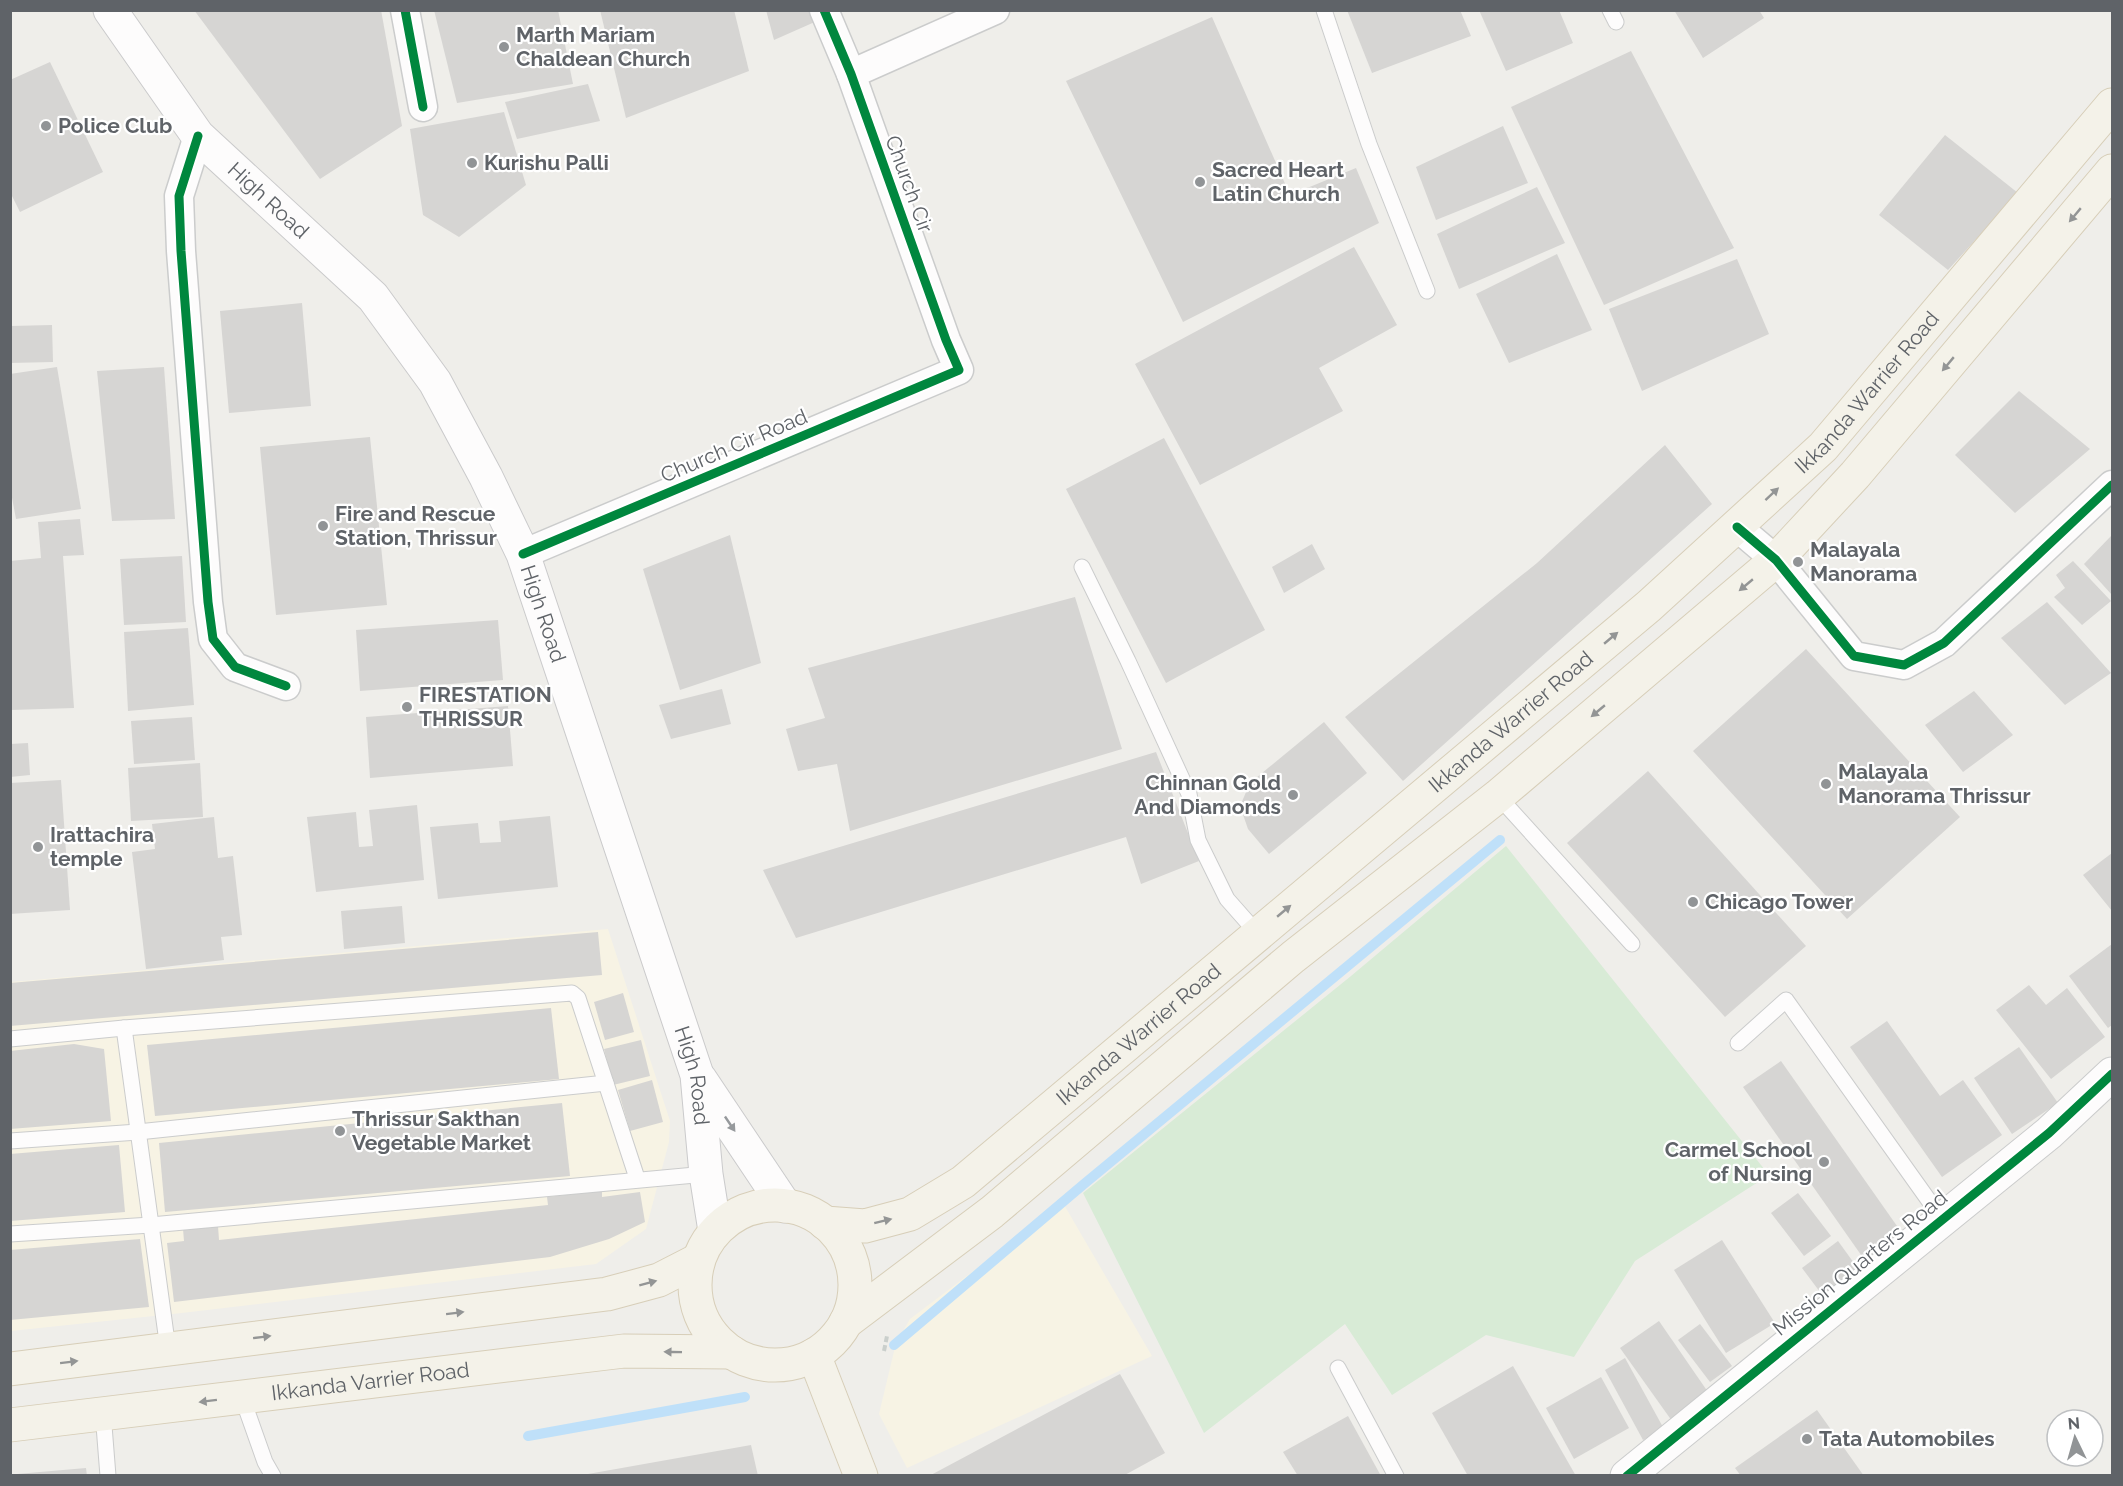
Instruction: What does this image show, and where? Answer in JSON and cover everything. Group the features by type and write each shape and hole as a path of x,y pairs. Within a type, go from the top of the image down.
{"main road":[{"name":"High Road","path":"110,10 198,136 373,297 435,382 486,477 523,554 697,1076 706,1174 715,1231"},
{"name":"Ikkanda Warrier Road","path":"825,1223 865,1226 909,1214 963,1182 1649,606 1822,447 2112,105"},
{"name":"Ikkanda Warrier Road","path":"846,1322 992,1212 1293,957 1498,796 1776,560 1855,475 2112,171"},
{"name":"Mission Quarters Road","path":"1627,1476 2049,1132 2112,1074"},
{"path":"697,1076 785,1206"},
{"path":"763,1206 785,1206 806,1212 825,1223 840,1239 850,1258 855,1279 853,1302 846,1322 832,1340 814,1355 794,1363 772,1365 751,1362 731,1352 712,1335 699,1312 694,1286 698,1260 715,1231 727,1220 742,1212 763,1206"},
{"path":"10,1369 607,1294 659,1280 698,1260"},
{"name":"Ikkanda Varrier Road","path":"10,1425 624,1351 731,1352"},
{"path":"814,1355 861,1476"}],"street":[{"path":"405,10 423,106"},
{"name":"Church Cir","path":"824,10 850,74 946,340 959,370"},
{"path":"850,74 995,10"},
{"path":"198,136 179,196 180,251 208,602 213,639 235,667 286,686"},
{"name":"Church Cir Road","path":"523,554 959,370"},
{"path":"1737,527 1776,560 1854,656 1904,665 1944,643 2112,485"}],"lane":[{"path":"1324,10 1369,144 1427,291"},
{"path":"1082,567 1189,794 1198,840 1227,899 1257,933"},
{"path":"1498,796 1632,944"},
{"path":"10,1039 572,993 578,998 606,1083 636,1175 633,1179"},
{"path":"1738,1043 1786,1000 1942,1219"},
{"path":"124,1028 168,1349"},
{"path":"10,1141 138,1132 606,1083"},
{"path":"10,1234 151,1225 706,1174"},
{"path":"1338,1368 1396,1476"},
{"path":"242,1397 265,1462 273,1476"},
{"path":"103,1413 108,1476"}],"shaded area":[{"name":"Thrissur Sakthan Vegetable Market","path":"608,929 670,1121 669,1142 646,1229 596,1264 11,1331 11,982"},
{"path":"1063,1203 1152,1356 907,1468 879,1414 896,1343 910,1319"}],"green space":[{"path":"1506,846 1769,1175 1635,1261 1574,1357 1486,1335 1392,1395 1345,1324 1204,1433 1083,1193 1351,976"}],"building":[{"path":"194,10 381,10 402,126 320,179"},
{"name":"Marth Mariam Chaldean Church","path":"434,10 558,10 573,84 457,103"},
{"path":"600,10 734,10 749,71 626,118"},
{"path":"766,10 813,10 817,21 774,40"},
{"path":"1347,10 1460,10 1471,36 1372,73"},
{"path":"1479,10 1559,10 1573,43 1506,71"},
{"path":"1674,10 1759,10 1764,18 1703,58"},
{"name":"Sacred Heart Latin Church","path":"1212,17 1290,195 1356,168 1379,223 1183,322 1066,81"},
{"path":"1631,51 1734,248 1604,305 1511,107"},
{"name":"Police Club","path":"50,62 103,172 20,212 10,192 10,80"},
{"path":"588,84 600,121 517,139 505,102"},
{"path":"504,112 526,185 459,237 423,215 410,129"},
{"path":"1503,126 1528,183 1436,220 1416,167"},
{"path":"1945,135 2018,193 1948,270 1879,215"},
{"path":"1537,187 1565,243 1459,289 1437,234"},
{"path":"1354,247 1397,325 1319,368 1343,411 1200,485 1135,364"},
{"path":"1557,254 1592,330 1509,363 1476,294"},
{"path":"1737,259 1769,334 1642,391 1609,309"},
{"path":"302,303 311,406 229,413 220,311"},
{"path":"52,325 53,362 10,363 10,326"},
{"path":"57,367 81,509 16,519 10,487 10,374"},
{"path":"164,367 175,519 112,521 97,371"},
{"path":"2019,391 2090,449 2015,513 1955,455"},
{"name":"Fire and Rescue Station, Thrissur","path":"370,437 387,605 276,615 260,447"},
{"path":"1164,438 1265,630 1166,683 1066,489"},
{"path":"1665,445 1712,504 1403,781 1345,717 1537,563"},
{"path":"80,519 84,555 63,556 74,708 11,710 10,561 41,558 38,522"},
{"path":"730,535 761,663 680,690 643,569"},
{"path":"2112,535 2112,595 2084,564"},
{"path":"1312,544 1325,569 1284,593 1272,567"},
{"path":"182,556 186,622 124,625 120,559"},
{"path":"2073,561 2111,601 2082,625 2054,597 2065,588 2056,575"},
{"path":"1075,597 1122,749 850,831 837,764 798,771 786,729 825,718 808,668"},
{"path":"2047,602 2111,673 2065,705 2001,638"},
{"path":"498,620 503,680 360,691 356,630"},
{"path":"188,628 194,705 128,711 124,632"},
{"name":"Malayala Manorama Thrissur","path":"1806,649 1960,817 1847,919 1693,751"},
{"path":"722,689 731,724 671,739 659,705"},
{"path":"1974,691 2013,735 1963,772 1925,725"},
{"path":"508,706 513,766 370,778 366,717"},
{"path":"192,717 195,760 134,764 131,721"},
{"name":"Chinnan Gold And Diamonds","path":"1324,722 1367,773 1269,854 1248,829 1240,806 1250,783"},
{"path":"28,743 30,775 10,777 10,744"},
{"path":"1156,752 1199,861 1141,884 1126,837 796,938 763,870"},
{"path":"200,763 203,817 131,821 128,768"},
{"name":"Chicago Tower","path":"1648,771 1806,946 1725,1017 1567,843"},
{"name":"Irattachira temple","path":"61,780 70,910 10,914 10,783"},
{"path":"417,805 424,880 316,892 307,817 356,812 359,847 373,846 369,810"},
{"path":"550,816 558,887 438,899 430,827 478,823 480,843 501,842 499,821"},
{"path":"214,817 218,858 233,856 242,935 221,937 224,960 146,969 132,852 155,849 152,824"},
{"path":"2112,853 2112,911 2083,875"},
{"path":"402,906 405,943 344,949 341,911"},
{"path":"598,932 602,975 10,1026 10,983"},
{"path":"2112,944 2112,1025 2108,1028 2069,976"},
{"path":"2029,985 2046,1005 2067,988 2105,1037 2051,1079 1996,1010"},
{"path":"623,993 634,1032 605,1040 594,1002"},
{"path":"551,1008 559,1079 155,1116 147,1045"},
{"path":"1887,1021 1940,1096 1963,1080 2002,1135 1942,1177 1850,1047"},
{"path":"641,1040 650,1076 613,1085 604,1049"},
{"path":"74,1044 104,1049 111,1121 10,1129 10,1051"},
{"path":"2019,1047 2058,1103 2012,1134 1974,1078"},
{"name":"Carmel School of Nursing","path":"1781,1061 1904,1236 1866,1262 1743,1087"},
{"path":"652,1080 663,1122 630,1131 618,1090"},
{"path":"562,1103 570,1176 165,1212 159,1143"},
{"path":"119,1145 125,1212 10,1221 10,1154"},
{"path":"602,1191 602,1197 640,1192 645,1222 609,1239 550,1257 174,1302 167,1243 184,1241 183,1229 218,1226 219,1240 548,1205 547,1197"},
{"path":"1798,1193 1831,1236 1804,1256 1771,1213"},
{"path":"140,1239 149,1307 10,1320 10,1250"},
{"path":"1722,1240 1775,1323 1726,1353 1674,1270"},
{"path":"1838,1241 1859,1270 1823,1296 1802,1268"},
{"path":"1659,1321 1710,1395 1672,1421 1620,1348"},
{"path":"1700,1324 1732,1366 1710,1382 1678,1340"},
{"path":"1625,1358 1664,1429 1643,1440 1605,1370"},
{"path":"1513,1366 1576,1476 1468,1476 1432,1413"},
{"path":"1120,1374 1165,1453 1123,1476 929,1476"},
{"path":"1601,1377 1629,1428 1574,1459 1546,1408"},
{"name":"Tata Automobiles","path":"1817,1410 1864,1476 1741,1476 1735,1468"},
{"path":"1348,1416 1381,1476 1298,1476 1283,1452"},
{"path":"751,1445 758,1476 588,1476 588,1474"},
{"path":"86,1468 87,1476 17,1476 17,1474"}],"waterway":[{"path":"894,1345 1084,1184 1500,840"},
{"path":"528,1436 745,1397"}],"cycle path":[{"path":"405,10 423,107"},
{"path":"523,554 959,370 946,340 851,74 824,10"},
{"path":"198,136 179,196 181,251 208,602 213,639 235,667 286,686"},
{"path":"1737,527 1776,560 1854,656 1904,665 1944,643 2112,485"},
{"path":"1627,1476 2049,1133 2112,1074"}],"place":[{"name":"Marth Mariam Chaldean Church","path":"504,47"},
{"name":"Police Club","path":"46,126"},
{"name":"Kurishu Palli","path":"472,163"},
{"name":"Sacred Heart Latin Church","path":"1200,182"},
{"name":"Fire and Rescue Station, Thrissur","path":"323,526"},
{"name":"Malayala Manorama","path":"1798,562"},
{"name":"FIRESTATION THRISSUR","path":"407,707"},
{"name":"Malayala Manorama Thrissur","path":"1826,784"},
{"name":"Chinnan Gold And Diamonds","path":"1293,795"},
{"name":"Irattachira temple","path":"38,847"},
{"name":"Chicago Tower","path":"1693,902"},
{"name":"Thrissur Sakthan Vegetable Market","path":"340,1131"},
{"name":"Carmel School of Nursing","path":"1824,1162"},
{"name":"Tata Automobiles","path":"1807,1439"}]}
